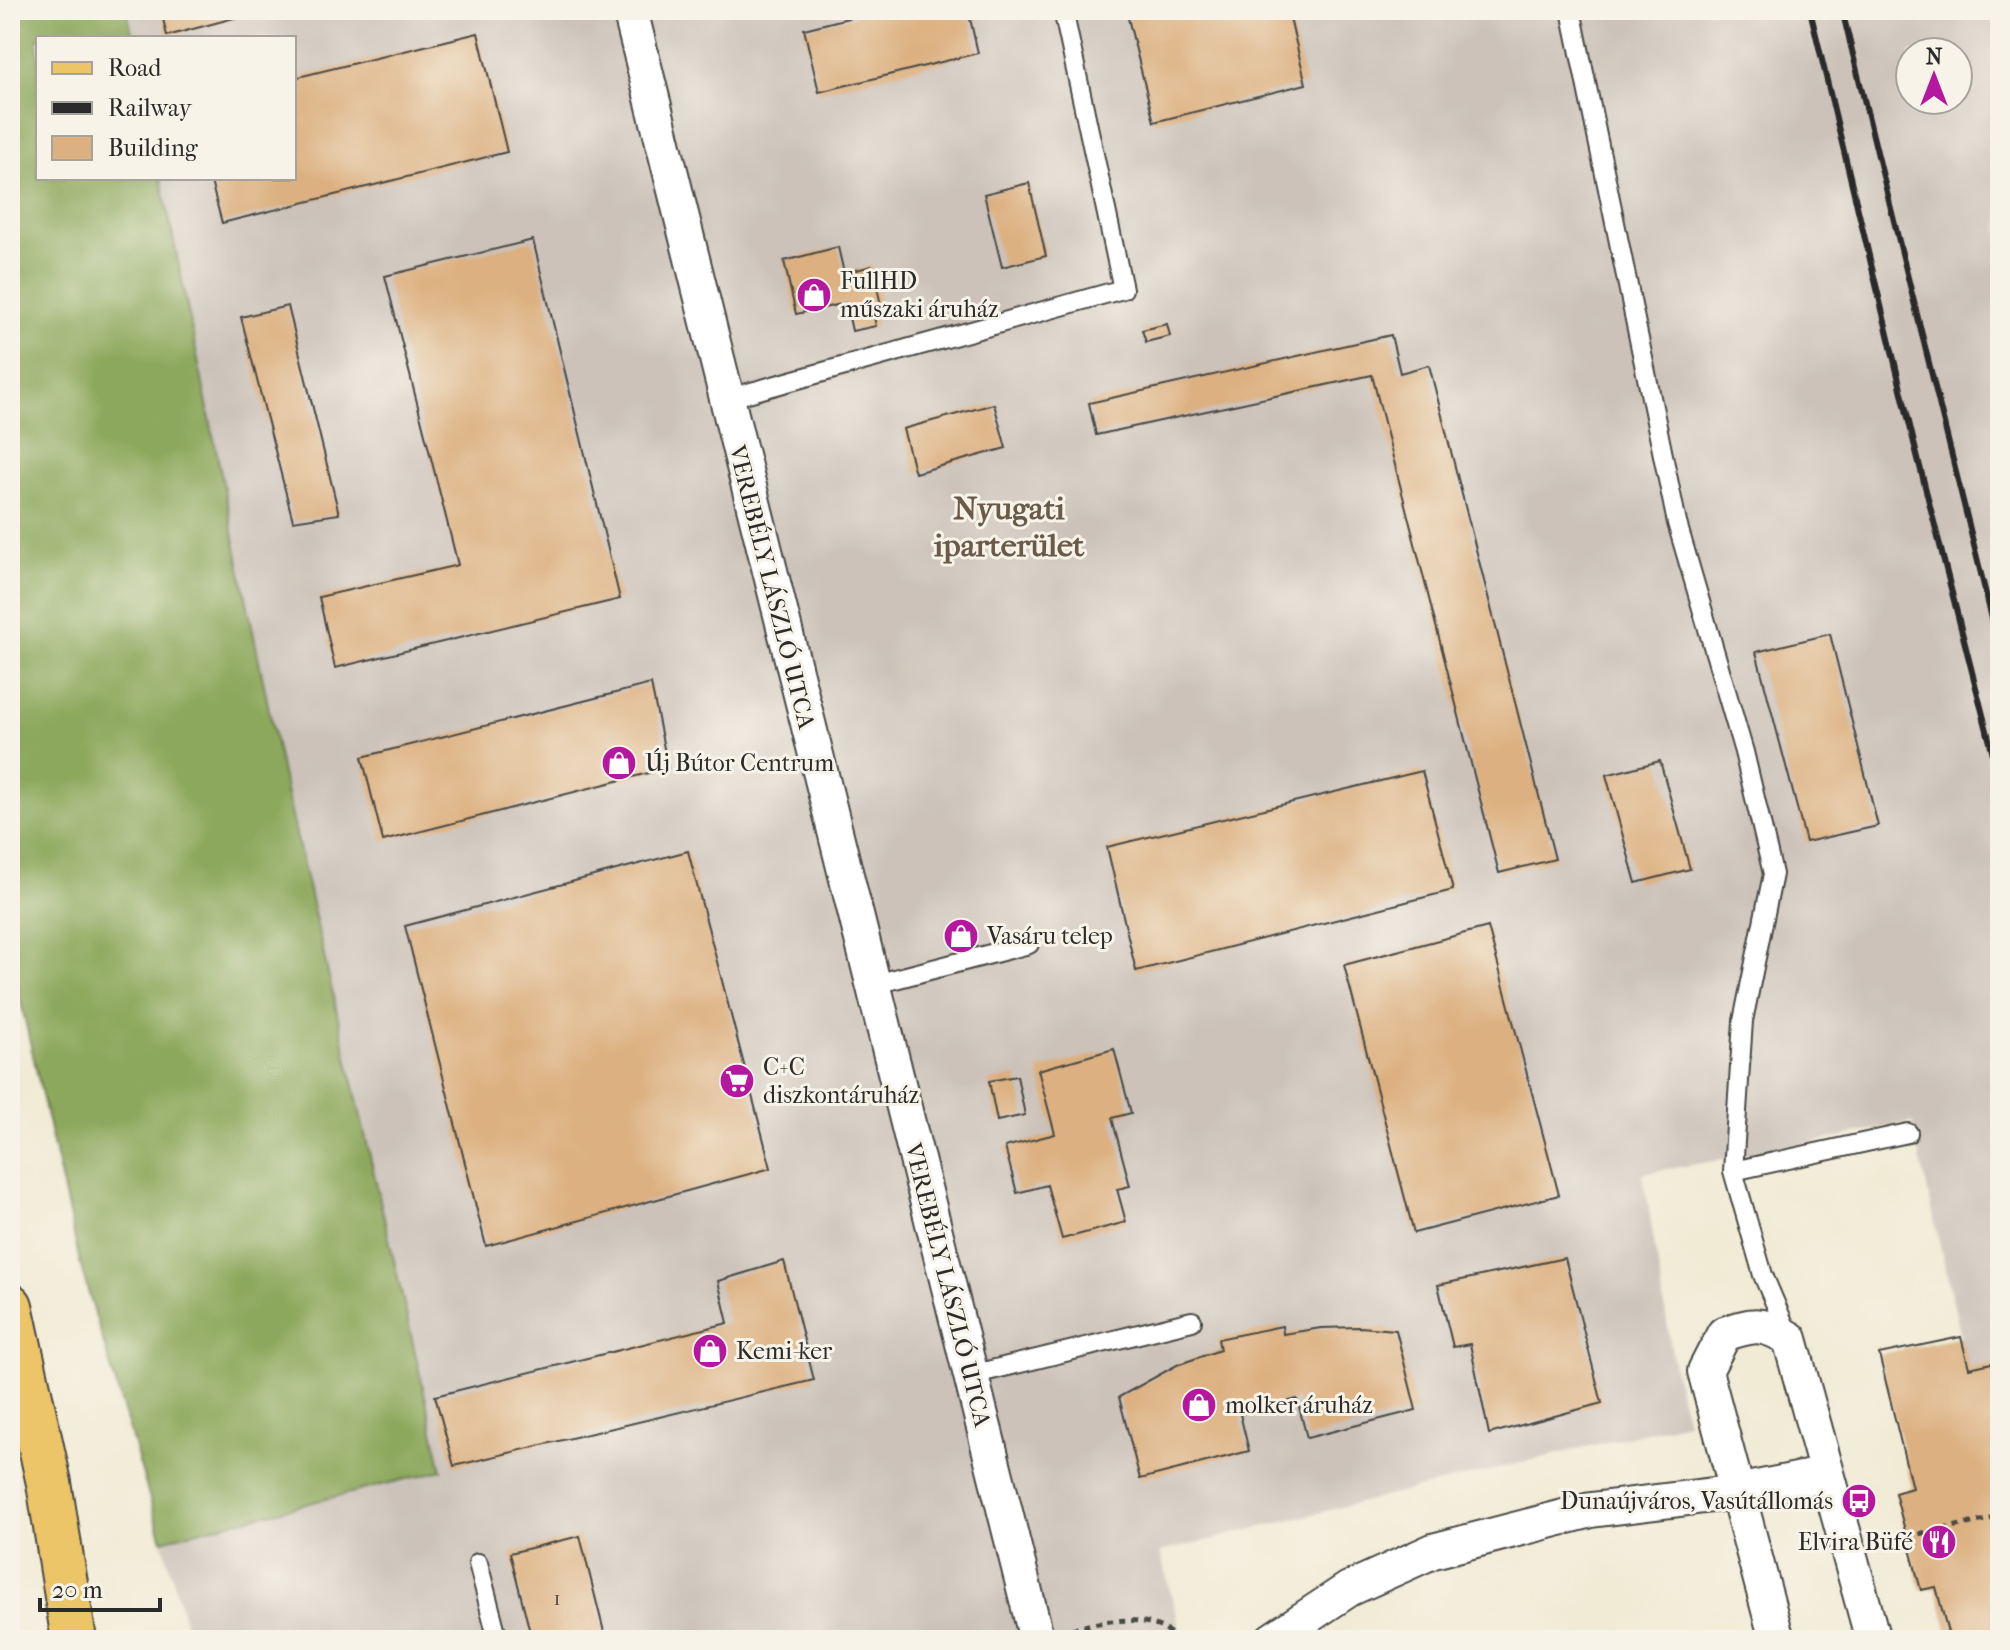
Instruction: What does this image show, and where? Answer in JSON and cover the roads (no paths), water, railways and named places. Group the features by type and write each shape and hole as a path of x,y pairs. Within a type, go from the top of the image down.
{"main road":[{"path":"10,1306 49,1483 74,1640"},
{"path":"49,1483 104,1640"}],"street":[{"name":"VEREBÉLY LÁSZLÓ UTCA","path":"630,10 872,985 1041,1636"},
{"path":"1777,1640 1705,1371 1724,1334 1748,1326 1771,1327 1790,1339 1873,1640"},
{"path":"1272,1640 1349,1589 1433,1551 1591,1510 1737,1492 1827,1474"}],"lane":[{"path":"726,399 1123,289 1063,10"},
{"path":"1571,10 1677,523 1744,752 1773,874 1743,1021 1733,1171 1763,1275 1790,1339"},
{"path":"872,985 1029,944"},
{"path":"1733,1171 1908,1133"},
{"path":"971,1375 1192,1321"},
{"path":"478,1563 498,1640"}],"railway":[{"path":"1810,10 1915,447 2000,782"},
{"path":"1842,10 2000,651"}],"place":[{"name":"FullHD műszaki áruház","path":"814,295"},
{"name":"Új Bútor Centrum","path":"619,763"},
{"name":"Vasáru telep","path":"961,936"},
{"name":"C+C diszkontáruház","path":"737,1081"},
{"name":"Kemi-ker","path":"710,1351"},
{"name":"molker áruház","path":"1199,1405"},
{"name":"Dunaújváros, Vasútállomás","path":"1859,1501"},
{"name":"Elvira Büfé","path":"1939,1542"}],"district":[{"name":"Nyugati iparterület","path":"1009,526"}]}
